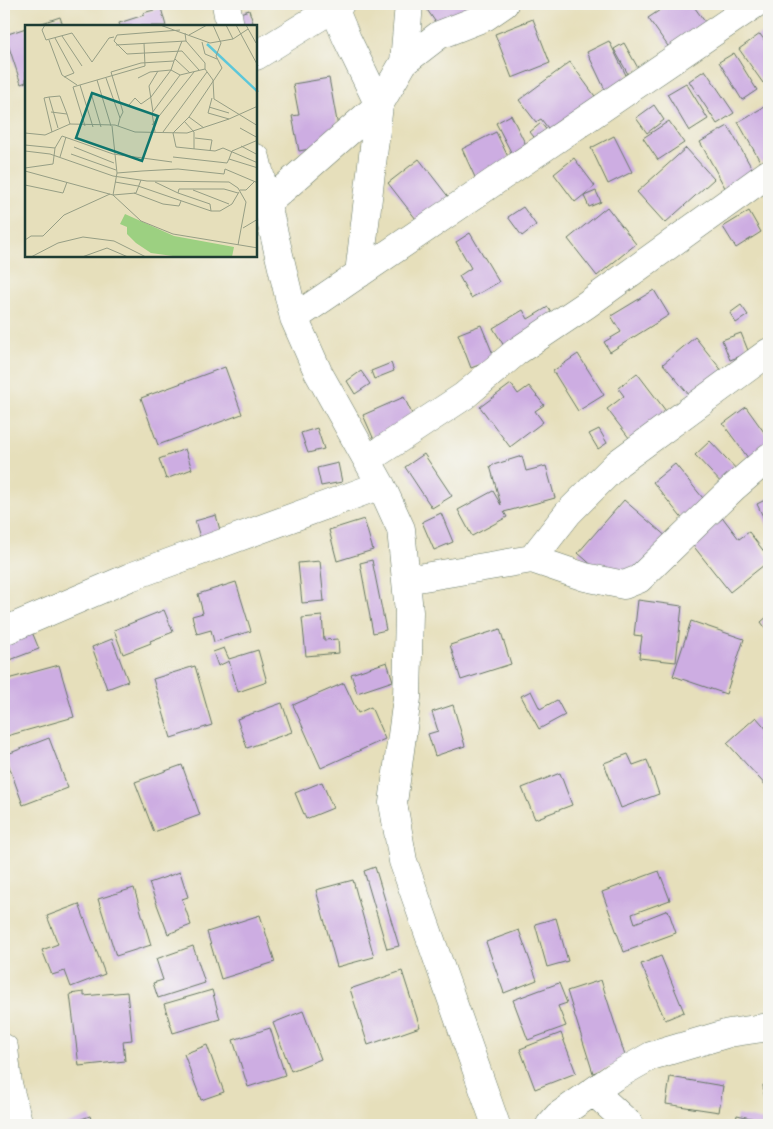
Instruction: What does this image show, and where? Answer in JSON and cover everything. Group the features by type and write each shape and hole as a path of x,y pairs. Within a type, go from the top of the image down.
{"street":[{"path":"226,4 230,25"},
{"path":"404,62 409,4"},
{"path":"266,204 379,105 404,62 439,35 485,17 504,4"},
{"path":"294,318 755,4"},
{"path":"258,55 337,6 347,39 379,105 359,274"},
{"path":"258,167 294,318 318,372 381,485 401,529 409,612 407,698 393,803 403,861 496,1125"},
{"path":"367,460 464,396 516,352 586,305 769,173"},
{"path":"532,559 568,513 618,463 769,352"},
{"path":"406,580 532,559 585,578 624,585 639,579 769,456"},
{"path":"4,630 130,577 381,485"},
{"path":"550,1125 558,1116 614,1077 651,1056 729,1033 769,1027"},
{"path":"4,1048 8,1084 19,1125"},
{"path":"594,1092 630,1125"}],"building":[{"path":"423,4 469,4 480,20 449,41"},
{"path":"669,4 692,4 711,30 675,56 648,18"},
{"path":"161,8 166,25 120,25 119,23 144,15 143,13"},
{"path":"249,10 254,25 242,25 237,14"},
{"path":"60,17 63,25 36,25"},
{"path":"533,19 550,63 512,78 495,34"},
{"path":"25,28 25,82 21,84 5,35"},
{"path":"760,34 769,47 769,79 763,83 739,49"},
{"path":"609,41 630,83 607,94 587,52"},
{"path":"624,43 638,68 628,74 614,49"},
{"path":"734,53 757,90 742,100 719,62"},
{"path":"570,62 600,103 551,132 541,119 536,122 519,100"},
{"path":"705,70 734,113 717,124 689,81"},
{"path":"329,78 341,143 299,151 292,116 299,115 293,84"},
{"path":"686,83 708,119 689,131 667,94"},
{"path":"769,104 769,158 761,163 738,122"},
{"path":"654,105 664,120 647,133 636,118"},
{"path":"511,115 528,149 513,156 496,123"},
{"path":"669,121 684,143 658,160 643,138"},
{"path":"541,123 552,137 541,146 530,132"},
{"path":"728,126 758,179 729,195 700,142"},
{"path":"496,132 514,169 479,186 462,149"},
{"path":"614,136 632,172 608,184 591,148"},
{"path":"686,148 714,179 665,223 637,192"},
{"path":"574,158 595,186 575,202 554,174"},
{"path":"419,159 457,208 426,232 388,183"},
{"path":"596,191 601,202 589,207 584,196"},
{"path":"523,207 536,225 522,236 508,217"},
{"path":"607,207 636,244 597,276 568,239"},
{"path":"749,211 761,232 736,248 723,227"},
{"path":"470,233 499,282 471,298 459,276 471,268 456,242"},
{"path":"654,290 669,315 610,352 604,342 621,332 611,316"},
{"path":"741,305 748,315 736,323 730,313"},
{"path":"548,307 558,324 509,354 493,328 523,310 528,319"},
{"path":"481,325 495,359 471,368 458,334"},
{"path":"741,333 749,353 730,360 722,340"},
{"path":"695,337 727,377 696,403 663,364"},
{"path":"578,354 604,395 578,411 553,371"},
{"path":"391,363 394,371 374,379 371,371"},
{"path":"225,367 242,414 158,445 141,398"},
{"path":"361,371 370,384 355,394 347,381"},
{"path":"637,373 672,419 636,447 607,409 624,396 618,388"},
{"path":"511,384 518,394 529,386 544,405 535,411 543,422 510,447 480,407"},
{"path":"404,397 421,433 379,451 363,415"},
{"path":"746,407 769,439 769,455 754,466 723,424"},
{"path":"317,428 324,449 308,453 301,433"},
{"path":"599,429 607,443 598,449 589,434"},
{"path":"710,441 740,473 725,487 695,455"},
{"path":"185,449 192,469 166,479 159,459"},
{"path":"424,454 452,496 432,508 405,467"},
{"path":"522,456 526,471 546,466 555,498 504,512 507,517 472,536 458,510 493,491 501,505 490,466"},
{"path":"338,463 342,482 321,486 317,468"},
{"path":"675,464 707,503 684,521 653,482"},
{"path":"769,498 769,529 757,504"},
{"path":"624,500 668,538 620,590 578,553"},
{"path":"441,513 453,542 434,550 422,522"},
{"path":"216,515 221,534 201,540 195,521"},
{"path":"723,518 739,539 749,532 769,558 769,561 730,592 691,543"},
{"path":"364,519 373,550 337,561 329,530"},
{"path":"372,560 386,630 373,633 360,563"},
{"path":"320,561 324,601 302,603 298,563"},
{"path":"236,582 251,631 214,642 211,630 197,634 192,616 203,613 198,594"},
{"path":"638,600 682,606 676,662 639,658 642,636 634,635"},
{"path":"164,610 173,632 123,654 114,630"},
{"path":"769,615 769,633 761,622"},
{"path":"322,616 324,640 338,639 339,653 306,656 302,618"},
{"path":"691,621 744,639 726,694 673,676"},
{"path":"30,627 39,649 10,660 4,643"},
{"path":"500,629 511,664 461,680 450,645"},
{"path":"112,639 128,681 107,689 92,647"},
{"path":"224,648 229,659 258,650 267,682 238,692 229,661 218,666 213,652"},
{"path":"387,662 393,681 357,693 351,674"},
{"path":"59,665 74,717 7,736 4,726 4,680"},
{"path":"195,666 212,725 171,738 153,679"},
{"path":"344,683 358,713 371,707 385,739 321,768 293,705"},
{"path":"531,691 540,709 557,700 565,715 539,729 521,696"},
{"path":"282,703 292,732 247,748 237,719"},
{"path":"453,705 465,746 435,756 428,734 438,731 432,712"},
{"path":"756,717 769,732 765,737 769,743 769,789 727,743"},
{"path":"49,738 68,788 23,805 5,755"},
{"path":"628,754 633,765 647,760 659,794 621,808 604,763"},
{"path":"182,765 200,815 154,832 135,782"},
{"path":"560,773 572,805 535,819 522,788"},
{"path":"322,782 333,808 306,819 295,793"},
{"path":"375,867 399,946 387,949 364,871"},
{"path":"659,871 670,900 632,914 635,923 668,910 676,933 624,952 602,892"},
{"path":"180,872 188,897 182,899 191,925 168,934 149,883"},
{"path":"353,880 374,957 337,967 316,890"},
{"path":"134,888 151,945 116,956 98,899"},
{"path":"79,904 105,974 71,987 65,971 52,975 42,950 58,944 47,916"},
{"path":"260,915 275,962 221,979 207,932"},
{"path":"556,918 568,961 547,967 535,924"},
{"path":"519,930 537,980 504,993 486,942"},
{"path":"193,946 205,983 158,998 153,983 163,980 156,959"},
{"path":"661,956 684,1012 665,1020 641,964"},
{"path":"402,971 420,1027 368,1045 350,989"},
{"path":"601,980 627,1062 593,1073 567,991"},
{"path":"559,983 567,1003 558,1006 566,1026 528,1040 513,1000"},
{"path":"212,990 220,1019 173,1033 164,1004"},
{"path":"84,992 84,996 127,992 132,1040 123,1041 125,1061 79,1066 70,994"},
{"path":"303,1011 321,1059 291,1071 273,1023"},
{"path":"270,1028 285,1075 248,1087 233,1040"},
{"path":"561,1033 576,1073 535,1089 520,1049"},
{"path":"207,1045 224,1092 201,1100 184,1054"},
{"path":"670,1077 723,1086 719,1112 666,1104"},
{"path":"763,1085 769,1085 769,1118 767,1118"},
{"path":"737,1115 769,1122 769,1125 735,1125"},
{"path":"90,1116 93,1125 65,1125"}]}
